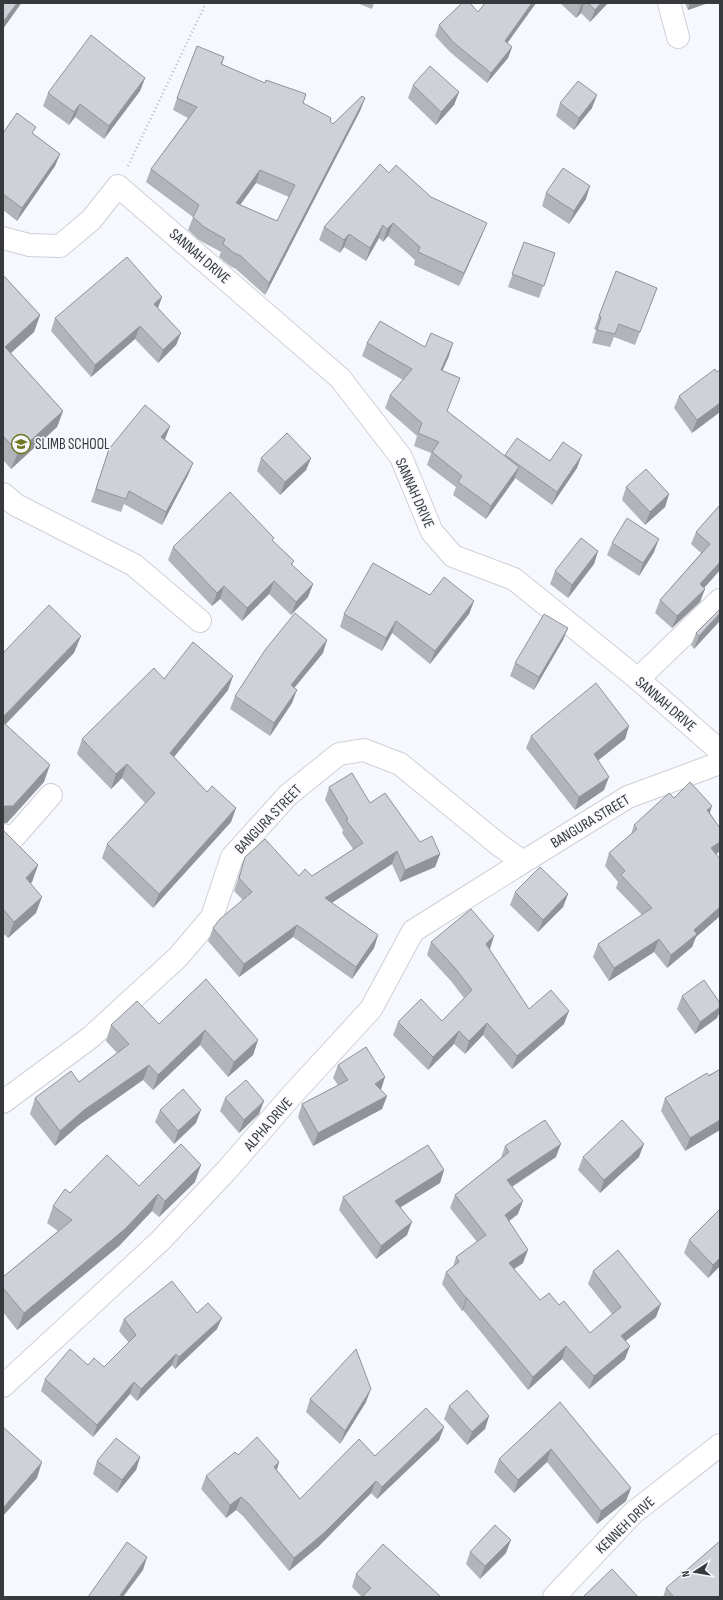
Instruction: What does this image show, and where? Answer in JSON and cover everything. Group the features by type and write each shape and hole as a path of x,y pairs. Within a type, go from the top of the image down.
{"street":[{"path":"669,3 678,37"},
{"path":"3,238 29,244 60,246 91,220 118,186"},
{"name":"SANNAH DRIVE","path":"118,186 340,378 401,457 432,532 453,556 514,579 638,679 720,751"},
{"path":"3,494 16,505 134,565 200,621"},
{"path":"638,679 720,600"},
{"name":"BANGURA STREET","path":"3,1102 91,1036 178,957 212,917 232,857 288,795 339,754 364,750 400,764 498,844 523,862 628,797 720,763"},
{"path":"3,835 14,836 51,795"},
{"name":"ALPHA DRIVE","path":"3,1386 160,1241 227,1170 371,1009 413,930 523,862"},
{"name":"KENNEH DRIVE","path":"554,1597 633,1513 720,1445"}],"path":[{"path":"118,186 206,3"}],"building":[{"path":"3,3 17,3 3,22"},
{"path":"462,3 470,3 478,12 485,3 532,3 505,41 512,47 491,73 453,42 439,25"},
{"path":"588,3 601,3 595,10"},
{"path":"91,35 145,78 109,126 80,104 74,112 48,93"},
{"path":"197,46 224,57 221,64 265,83 266,80 306,94 303,103 331,118 330,121 333,124 362,96 365,98 269,283 241,256 234,253 223,244 225,239 204,227 193,217 199,205 151,169 197,107 177,98","holes":["260,170 295,185 277,221 236,203"]},
{"path":"430,66 459,92 441,112 413,85"},
{"path":"578,81 597,95 579,118 560,103"},
{"path":"17,113 36,127 32,133 60,154 22,208 3,194 3,133"},
{"path":"380,164 389,173 396,165 431,197 487,223 464,273 418,252 420,247 393,223 387,229 383,225 370,248 349,234 344,240 324,227"},
{"path":"563,168 590,186 574,211 546,193"},
{"path":"524,242 555,253 544,286 512,274"},
{"path":"127,257 162,297 154,304 181,333 163,350 140,326 95,365 55,318"},
{"path":"616,271 657,288 640,332 619,324 615,334 597,330 601,317 599,316"},
{"path":"3,275 40,315 5,347 63,411 18,452 3,436"},
{"path":"380,321 425,347 431,333 453,343 441,370 460,378 447,411 519,467 491,506 458,482 462,476 432,452 439,442 418,433 422,423 390,395 412,369 367,343"},
{"path":"715,369 717,372 720,370 720,403 697,420 679,396"},
{"path":"145,405 170,426 161,437 193,463 166,512 129,491 126,499 96,489 109,449"},
{"path":"287,433 311,458 285,482 261,458"},
{"path":"517,438 550,461 563,442 582,455 557,492 505,455"},
{"path":"646,469 669,494 650,512 626,487"},
{"path":"230,492 274,538 272,540 294,561 291,564 313,584 296,602 274,581 247,608 224,586 217,593 173,547"},
{"path":"720,505 720,562 700,584 705,589 677,616 660,600 710,544 696,532"},
{"path":"627,518 659,539 643,563 612,543"},
{"path":"581,538 598,551 572,585 555,571"},
{"path":"373,563 430,595 444,577 474,601 435,651 396,621 386,638 344,614"},
{"path":"49,605 81,636 3,717 3,653"},
{"path":"720,609 720,613 699,636 696,633"},
{"path":"295,613 327,640 291,685 297,690 274,723 235,696 265,650"},
{"path":"544,614 568,628 539,677 515,663"},
{"path":"193,642 233,676 170,753 207,792 212,786 236,808 159,894 107,844 155,793 127,764 116,774 82,739 154,668 164,679"},
{"path":"596,683 629,726 594,754 609,777 579,797 531,736"},
{"path":"3,722 50,765 13,806 5,806 3,808"},
{"path":"352,773 370,803 385,793 420,842 432,836 440,854 405,870 397,851 325,898 378,935 356,967 297,925 244,964 213,928 220,919 252,892 239,878 245,857 265,839 299,876 305,869 312,876 363,843 346,820 348,819 329,787"},
{"path":"690,782 712,806 707,810 720,828 720,842 711,848 720,859 720,907 694,930 697,934 671,955 659,939 614,968 598,944 652,908 621,875 625,871 609,853 637,829 634,825 669,793 674,798"},
{"path":"3,830 38,865 26,878 42,897 14,922 3,909"},
{"path":"540,867 568,894 543,920 515,892"},
{"path":"471,909 494,936 486,944 529,1009 551,990 569,1011 517,1056 487,1023 469,1041 459,1031 433,1057 398,1022 421,999 442,1021 472,990 455,968 431,942"},
{"path":"206,979 258,1040 234,1062 205,1030 158,1075 149,1065 84,1110 60,1131 35,1098 71,1071 79,1082 129,1044 111,1025 137,1001 159,1024"},
{"path":"704,980 720,1003 720,1007 700,1022 682,996"},
{"path":"366,1047 385,1077 375,1084 387,1096 318,1133 302,1104 348,1080 338,1065"},
{"path":"720,1069 720,1120 690,1138 665,1098 707,1073 709,1076"},
{"path":"246,1080 264,1101 244,1120 225,1098"},
{"path":"183,1089 201,1110 178,1131 160,1110"},
{"path":"545,1120 561,1144 507,1180 523,1201 505,1215 528,1250 509,1263 540,1300 549,1293 559,1305 564,1301 590,1333 621,1307 593,1271 618,1250 661,1304 621,1336 630,1346 594,1376 566,1346 533,1377 446,1272 459,1262 456,1257 486,1235 455,1195 509,1152 505,1146"},
{"path":"622,1120 644,1144 604,1180 583,1157"},
{"path":"181,1144 201,1165 165,1201 158,1194 125,1229 24,1313 3,1288 3,1277 72,1220 53,1206 65,1189 70,1193 107,1155 139,1186"},
{"path":"428,1145 444,1170 395,1201 412,1222 381,1246 343,1197"},
{"path":"720,1209 720,1258 713,1265 689,1240"},
{"path":"172,1281 197,1313 208,1303 222,1318 179,1357 176,1354 141,1389 134,1382 97,1425 45,1379 70,1349 88,1365 94,1358 104,1367 136,1335 124,1319"},
{"path":"356,1349 371,1389 345,1431 310,1399"},
{"path":"467,1390 489,1416 472,1432 449,1406"},
{"path":"560,1402 631,1488 601,1511 551,1449 518,1480 499,1459"},
{"path":"426,1408 444,1427 382,1487 376,1481 324,1533 294,1558 248,1503 241,1497 230,1505 206,1476 235,1452 238,1455 257,1437 279,1462 274,1467 300,1499 359,1439 375,1456"},
{"path":"3,1427 42,1462 3,1509"},
{"path":"116,1438 140,1457 122,1480 97,1461"},
{"path":"495,1525 511,1540 485,1566 470,1552"},
{"path":"720,1541 720,1597 674,1597 666,1588"},
{"path":"127,1542 147,1557 119,1597 88,1597"},
{"path":"383,1544 441,1597 362,1597 371,1588 356,1574"},
{"path":"612,1569 638,1597 583,1597"}],"place":[{"name":"SLIMB SCHOOL","path":"21,444"}]}
